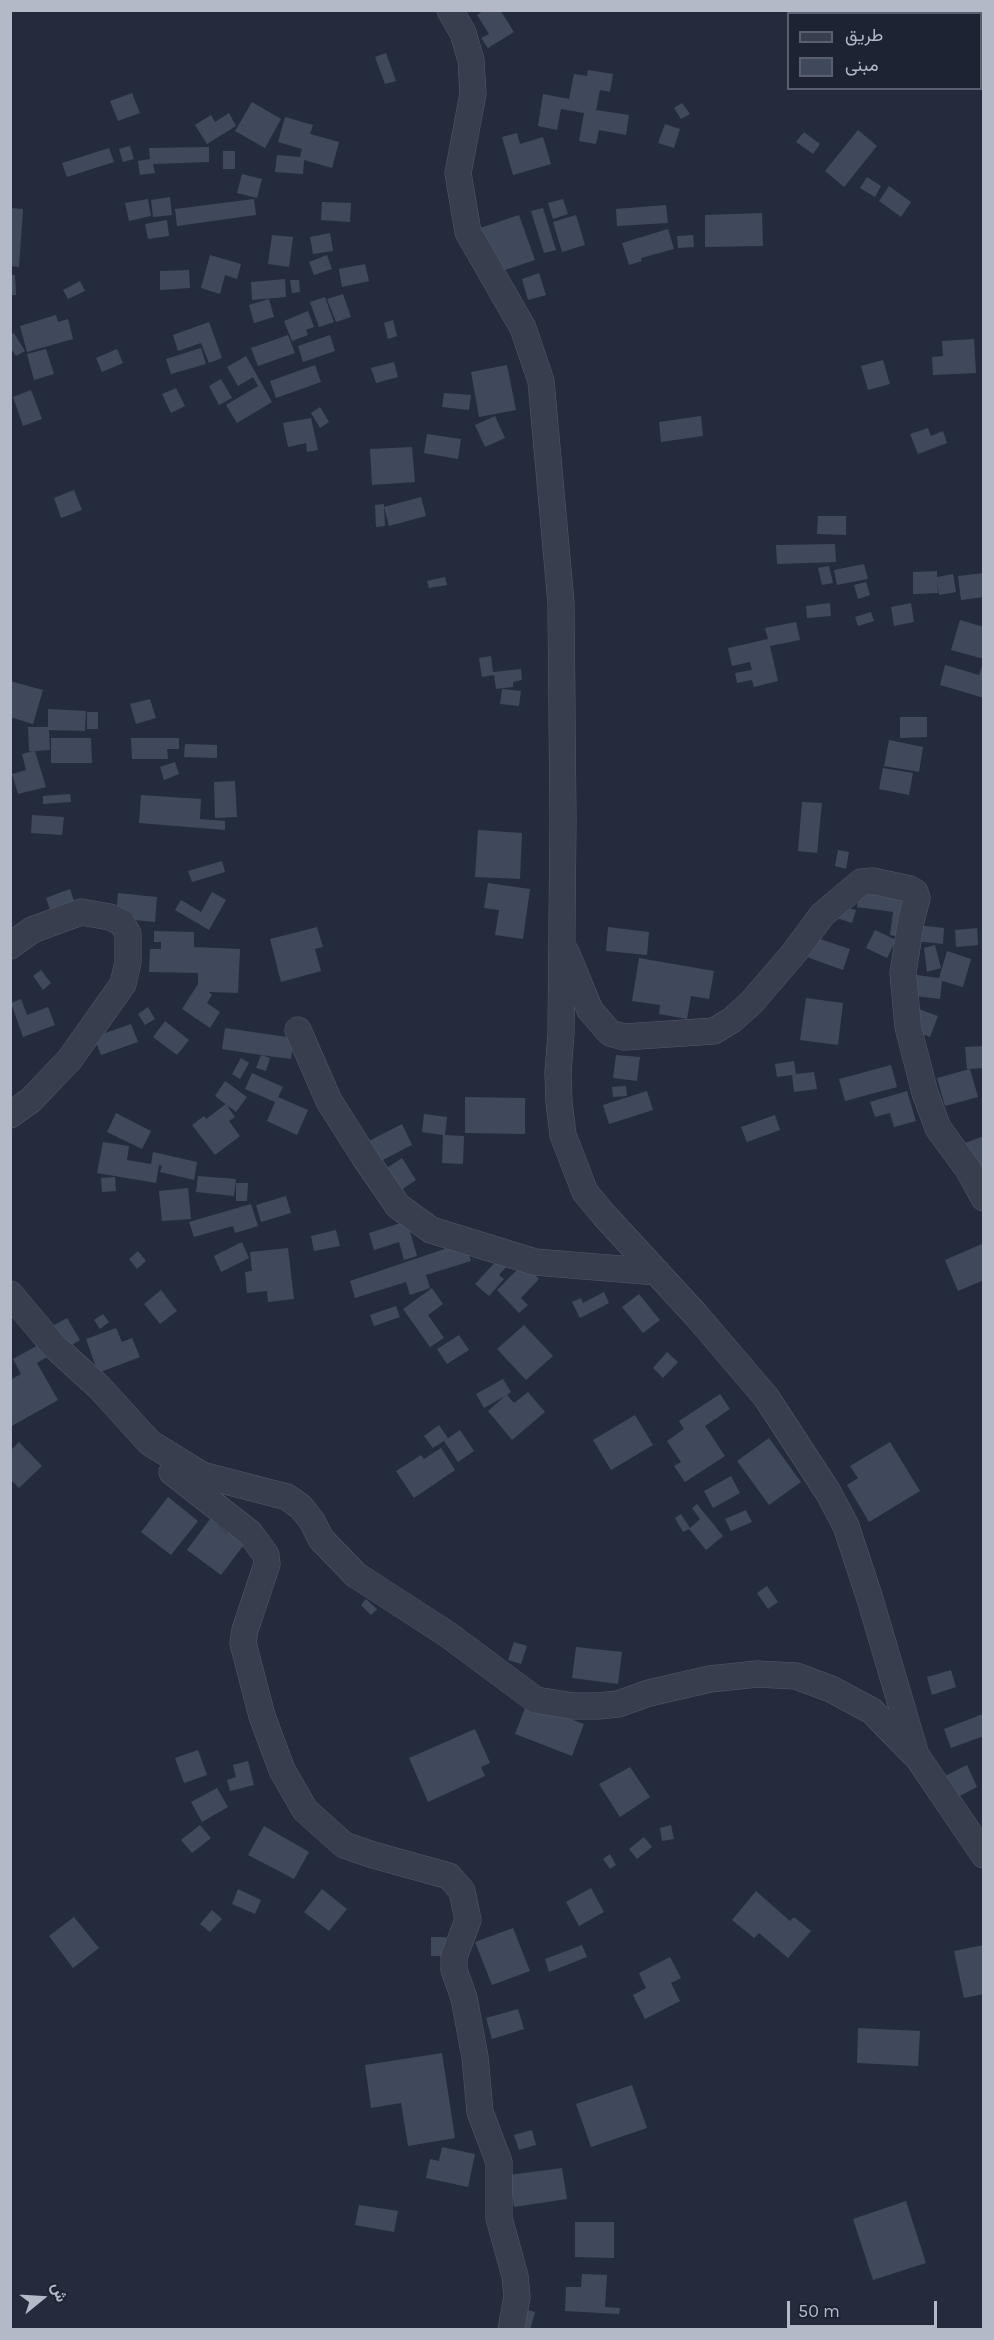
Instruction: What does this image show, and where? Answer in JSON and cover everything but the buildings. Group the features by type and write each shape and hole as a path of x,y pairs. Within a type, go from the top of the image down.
{"street":[{"path":"450,10 463,33 471,60 473,94 458,173 468,232 523,328 541,381 561,603 563,809 558,1092 563,1135 585,1192 766,1397 828,1492 846,1526 916,1755"},
{"path":"561,941 590,1010 610,1033 624,1037 714,1031 732,1020 752,1003 822,915 861,882 873,881 910,888 915,892 917,898 903,973 908,1028 925,1093 938,1128 968,1169 984,1198"},
{"path":"10,946 32,930 81,912 110,917 122,923 128,934 128,962 123,984 70,1059 31,1100 10,1115"},
{"path":"298,1030 329,1101 365,1158 398,1206 430,1230 535,1262 657,1272"},
{"path":"10,1294 54,1346 99,1387 150,1443 168,1469 250,1533 266,1556 267,1564 245,1630 243,1643 270,1738 282,1770 305,1810 344,1845 373,1856 449,1876 462,1891 468,1920 454,1957 454,1970 465,1998 480,2112 499,2162 497,2202 499,2218 515,2276 517,2297 511,2330"},
{"path":"150,1443 202,1475 287,1497 301,1507 312,1521 321,1539 356,1575 447,1634 537,1700 573,1706 618,1704 710,1679 757,1674 796,1676 831,1689 872,1712 916,1755 984,1855"}]}
